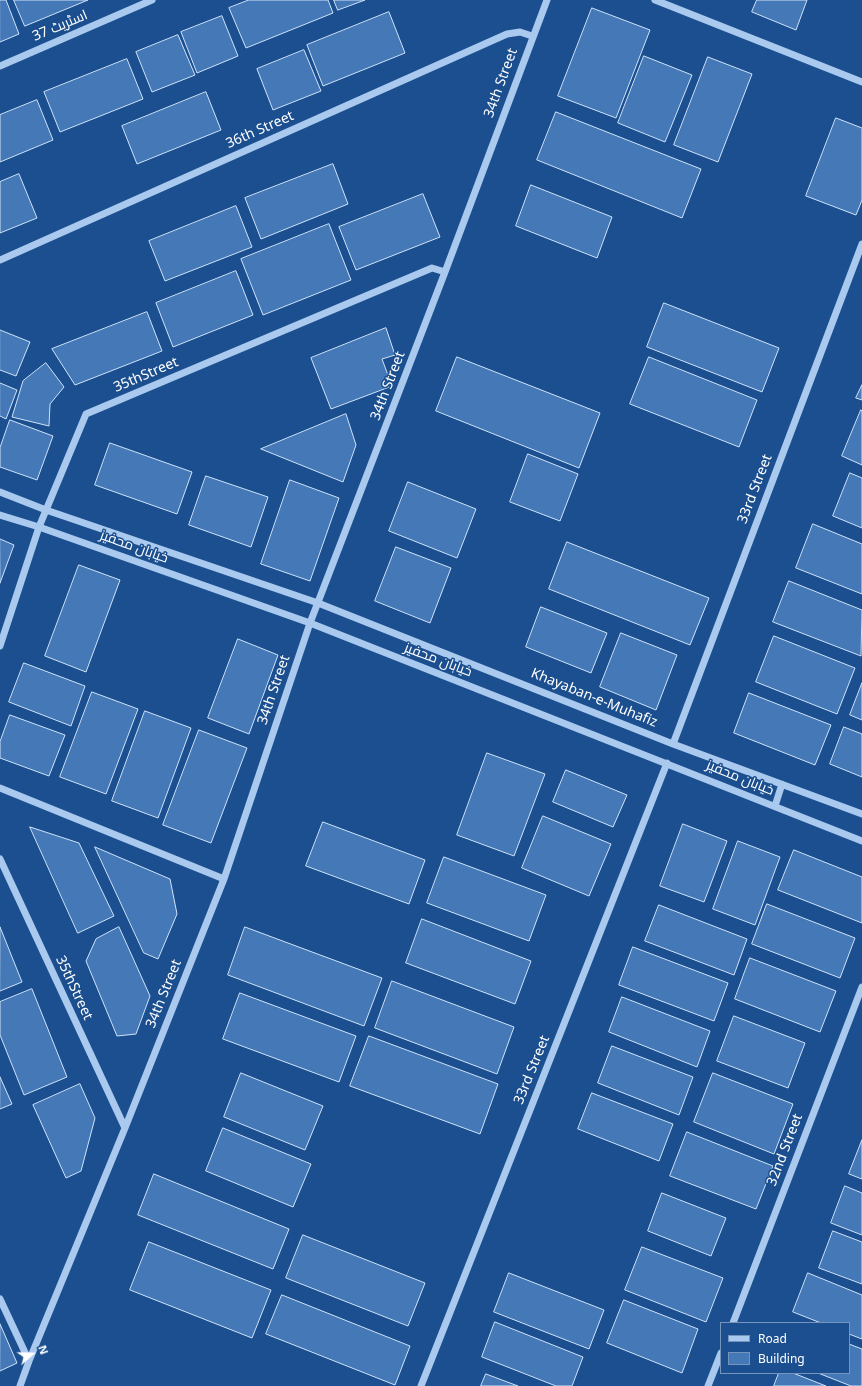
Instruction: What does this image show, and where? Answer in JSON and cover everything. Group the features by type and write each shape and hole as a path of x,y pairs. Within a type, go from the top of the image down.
{"street":[{"name":"اسٹریٹ 37","path":"0,66 152,0"},
{"name":"34th Street","path":"20,1386 224,880 310,624 445,272 546,0"},
{"path":"655,0 862,82"},
{"name":"36th Street","path":"0,260 507,34 520,32 532,36"},
{"name":"33rd Street","path":"673,744 862,244"},
{"name":"35thStreet","path":"0,646 39,527 86,414 432,268 445,272"},
{"name":"خیابان محفیز","path":"0,492 46,510 318,603"},
{"name":"خیابان محفیز","path":"0,515 39,527 310,624 667,763 862,841"},
{"name":"Khayaban-e-Muhafiz","path":"318,603 673,744 862,814"},
{"name":"33rd Street","path":"421,1386 667,763"},
{"path":"775,806 782,784"},
{"path":"0,788 224,880"},
{"name":"35thStreet","path":"0,859 125,1128"},
{"name":"32nd Street","path":"733,1322 862,987"},
{"path":"0,1299 29,1361"},
{"path":"708,1386 720,1356"}],"building":[{"path":"0,0 6,0 19,34 0,42"},
{"path":"14,0 88,0 25,26"},
{"path":"249,0 328,0 333,13 246,48 229,8"},
{"path":"334,0 365,0 338,10"},
{"path":"757,0 807,0 796,30 752,12"},
{"path":"592,8 650,30 616,118 558,96"},
{"path":"389,12 405,53 323,86 307,45"},
{"path":"222,16 238,56 197,73 181,32"},
{"path":"178,35 195,75 152,92 136,52"},
{"path":"304,50 321,91 273,110 257,69"},
{"path":"644,56 692,75 665,142 618,123"},
{"path":"708,57 752,74 718,162 674,145"},
{"path":"127,59 143,99 60,132 44,92"},
{"path":"206,92 221,130 137,164 122,126"},
{"path":"37,100 53,140 0,162 0,115"},
{"path":"556,112 701,169 682,218 537,160"},
{"path":"836,118 862,128 862,200 856,215 806,196"},
{"path":"333,164 348,204 261,239 245,198"},
{"path":"19,174 37,218 0,233 0,182"},
{"path":"531,185 612,217 597,258 516,226"},
{"path":"423,194 440,237 356,270 339,227"},
{"path":"236,206 252,247 165,281 149,241"},
{"path":"329,224 351,280 263,315 241,259"},
{"path":"236,271 253,315 173,347 156,303"},
{"path":"664,303 779,348 762,392 647,347"},
{"path":"147,312 162,351 75,385 52,349"},
{"path":"386,328 395,355 382,359 392,386 331,409 311,358"},
{"path":"0,330 30,342 16,376 0,370"},
{"path":"457,357 600,413 579,468 436,411"},
{"path":"649,357 757,400 739,447 630,404"},
{"path":"46,363 64,387 50,404 49,426 12,417 23,381"},
{"path":"0,383 17,390 6,419 0,416"},
{"path":"862,385 862,400 856,398"},
{"path":"861,410 862,411 862,465 842,456"},
{"path":"346,414 356,445 343,482 261,449"},
{"path":"10,420 53,436 37,480 0,467 0,448"},
{"path":"110,443 192,472 177,514 95,485"},
{"path":"528,454 578,474 560,521 510,502"},
{"path":"850,473 862,478 862,528 833,516"},
{"path":"206,476 268,497 251,547 189,525"},
{"path":"290,480 339,498 310,581 261,564"},
{"path":"408,482 476,509 457,558 389,531"},
{"path":"813,524 862,544 862,594 796,568"},
{"path":"0,539 14,545 0,583"},
{"path":"567,542 709,598 690,645 549,589"},
{"path":"396,547 451,568 430,623 375,601"},
{"path":"79,565 120,580 86,672 45,656"},
{"path":"789,581 862,610 861,656 773,622"},
{"path":"541,607 607,633 591,673 526,647"},
{"path":"621,633 677,655 656,710 600,687"},
{"path":"774,636 855,668 837,714 756,682"},
{"path":"238,639 278,655 249,734 208,718"},
{"path":"24,663 85,686 71,726 9,702"},
{"path":"862,683 862,720 850,715"},
{"path":"92,692 138,709 106,794 60,777"},
{"path":"749,693 831,725 815,765 734,733"},
{"path":"145,711 191,728 158,818 112,801"},
{"path":"10,715 65,735 49,776 0,758 0,742"},
{"path":"844,727 862,734 862,777 830,764"},
{"path":"199,730 247,748 211,843 163,825"},
{"path":"487,753 545,774 514,856 457,835"},
{"path":"566,770 627,795 613,827 553,802"},
{"path":"543,816 611,844 589,896 522,868"},
{"path":"323,822 425,860 409,904 306,866"},
{"path":"683,824 727,841 704,902 660,886"},
{"path":"30,827 79,843 114,916 78,933"},
{"path":"738,841 780,857 755,925 713,909"},
{"path":"95,847 170,879 177,914 158,959 144,953"},
{"path":"794,850 862,877 862,923 778,890"},
{"path":"444,857 546,895 529,941 427,903"},
{"path":"767,904 855,938 840,978 752,944"},
{"path":"659,905 747,939 734,975 645,941"},
{"path":"422,919 531,961 515,1004 406,963"},
{"path":"0,927 22,982 0,991"},
{"path":"119,927 150,996 136,1034 117,1036 86,961 96,939"},
{"path":"245,927 382,978 364,1026 228,975"},
{"path":"633,947 728,983 714,1021 619,985"},
{"path":"750,958 836,991 820,1032 735,999"},
{"path":"392,981 514,1027 497,1074 375,1028"},
{"path":"32,989 67,1077 24,1095 0,1035 0,1002"},
{"path":"240,993 356,1036 339,1082 223,1039"},
{"path":"622,997 710,1031 697,1067 609,1032"},
{"path":"734,1016 805,1043 788,1088 717,1061"},
{"path":"369,1036 498,1084 480,1134 350,1086"},
{"path":"612,1046 693,1077 679,1115 598,1083"},
{"path":"241,1073 323,1106 305,1150 224,1117"},
{"path":"713,1073 793,1104 774,1154 694,1122"},
{"path":"0,1077 12,1104 0,1109"},
{"path":"80,1084 95,1118 81,1171 66,1178 33,1105"},
{"path":"592,1093 673,1124 659,1161 578,1129"},
{"path":"223,1128 311,1164 293,1207 206,1171"},
{"path":"687,1132 773,1166 756,1209 670,1176"},
{"path":"862,1140 862,1179 849,1174"},
{"path":"154,1174 289,1229 273,1269 138,1215"},
{"path":"845,1186 862,1193 862,1235 831,1223"},
{"path":"662,1193 726,1218 711,1256 648,1231"},
{"path":"833,1231 862,1242 862,1284 819,1268"},
{"path":"303,1235 425,1283 408,1326 286,1278"},
{"path":"149,1242 271,1290 252,1338 130,1290"},
{"path":"642,1247 723,1278 706,1322 625,1290"},
{"path":"509,1273 604,1310 589,1349 494,1312"},
{"path":"808,1273 862,1295 862,1339 850,1334 850,1322 818,1322 793,1312"},
{"path":"282,1295 410,1346 395,1385 266,1334"},
{"path":"624,1300 698,1329 682,1373 607,1343"},
{"path":"495,1322 583,1357 572,1386 556,1386 482,1357"},
{"path":"0,1324 17,1363 0,1371"},
{"path":"850,1344 862,1349 862,1386 851,1386 821,1374 850,1374"},
{"path":"486,1374 518,1386 481,1386"},
{"path":"779,1374 796,1374 826,1386 774,1386"}]}
